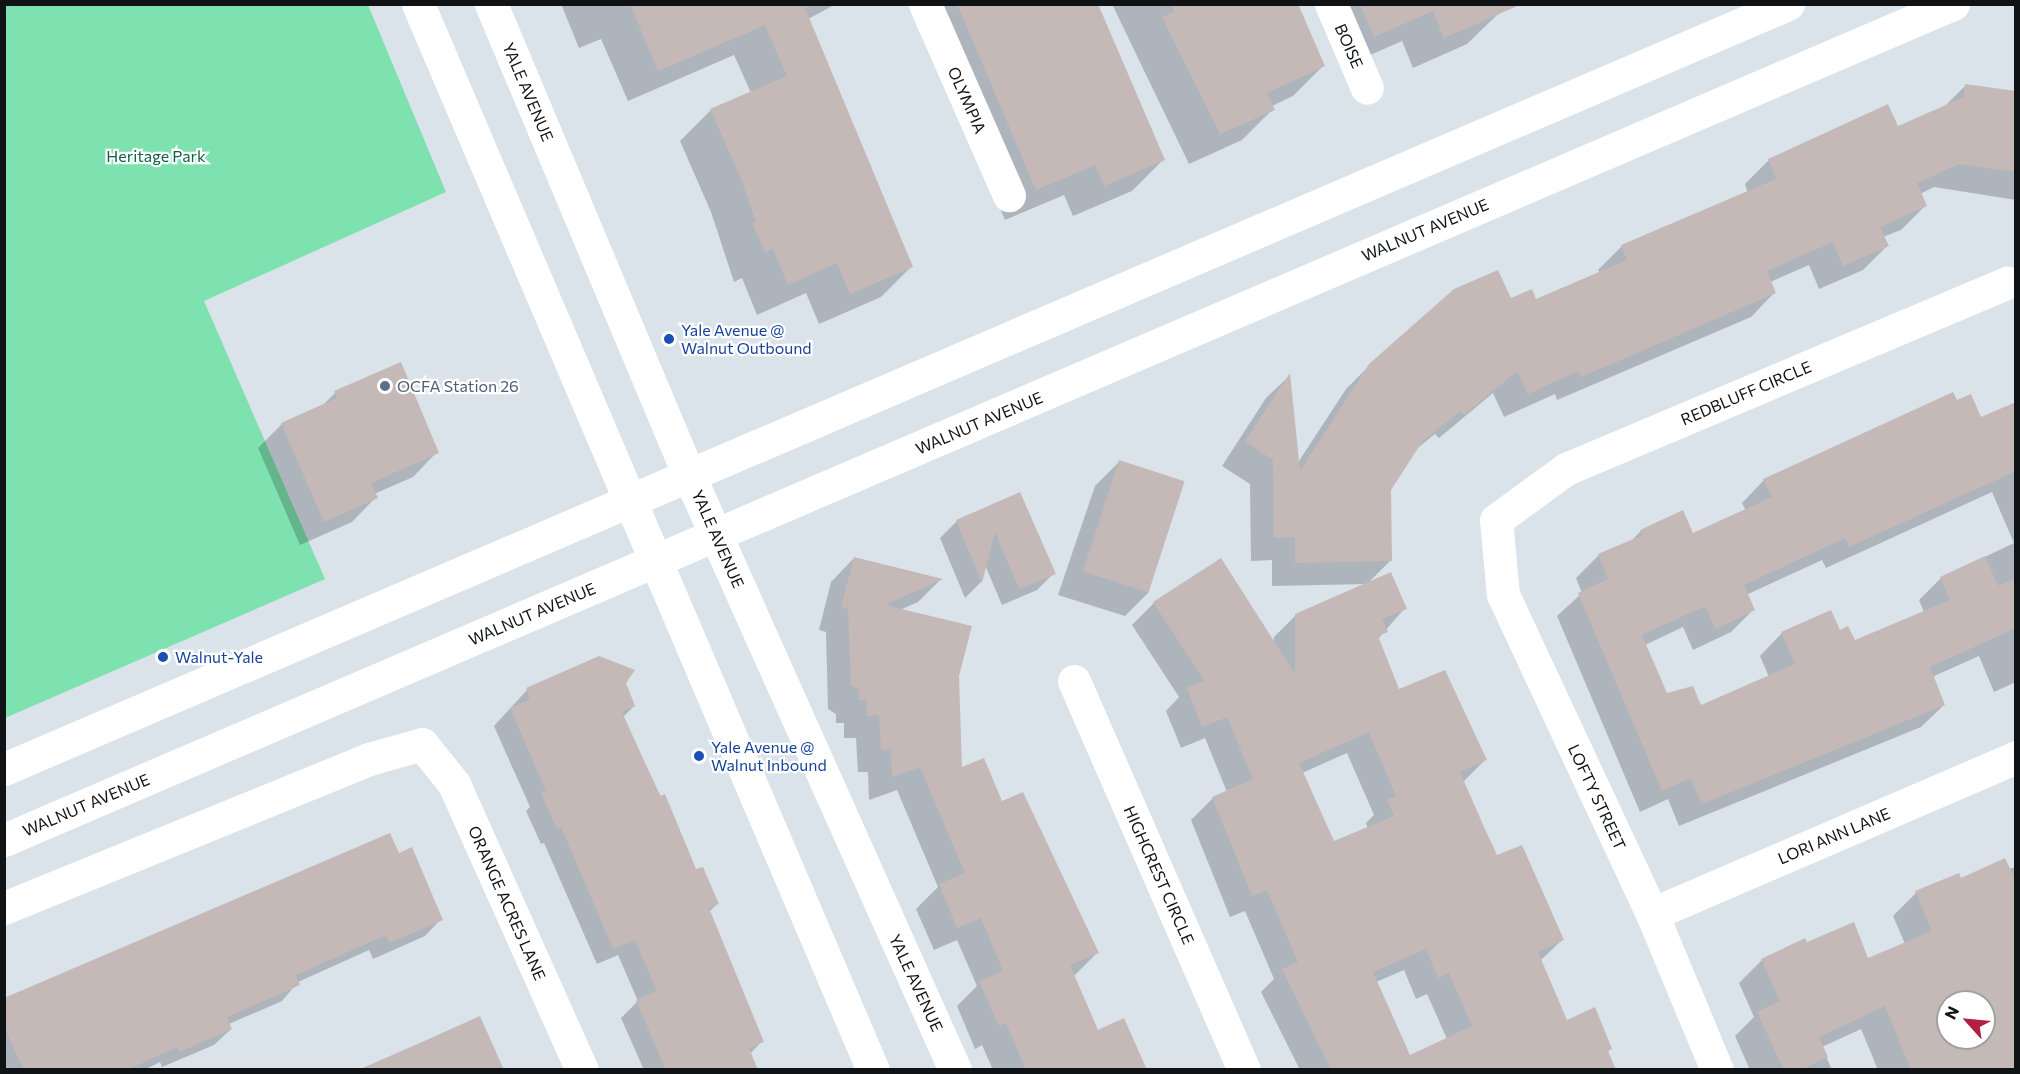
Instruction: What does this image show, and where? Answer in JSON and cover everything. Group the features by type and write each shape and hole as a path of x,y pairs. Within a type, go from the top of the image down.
{"main road":[{"path":"418,4 873,1070"},
{"name":"YALE AVENUE","path":"491,4 688,473 955,1070"},
{"name":"OLYMPIA","path":"925,4 1008,195"},
{"name":"BOISE","path":"1331,4 1367,88"},
{"path":"4,769 688,473 1788,4"},
{"name":"WALNUT AVENUE","path":"4,840 1953,4"},
{"name":"REDBLUFF CIRCLE","path":"1496,520 1566,469 2007,283"},
{"name":"LOFTY STREET","path":"1496,520 1503,595 1652,914 1717,1070"},
{"name":"HIGHCREST CIRCLE","path":"1074,681 1244,1070"},
{"name":"ORANGE ACRES LANE","path":"4,908 369,759 422,744 454,784 582,1070"},
{"name":"LORI ANN LANE","path":"1652,914 2016,758"}],"green space":[{"name":"Heritage Park","path":"5,4 368,5 446,192 204,301 325,579 5,718"}],"building":[{"path":"630,4 813,4 805,8 913,267 850,294 837,263 788,285 773,249 765,252 752,223 756,222 742,181 710,109 787,76 765,25 658,71"},
{"path":"957,4 1098,4 1165,160 1104,186 1095,165 1036,190"},
{"path":"1171,4 1298,4 1325,66 1267,93 1275,110 1220,134 1162,17 1174,12"},
{"path":"1360,4 1522,4 1444,38 1433,11 1374,37"},
{"path":"1965,84 2016,91 2016,172 1959,164 1917,183 1927,206 1880,227 1889,246 1843,266 1833,242 1767,271 1776,293 1581,377 1578,371 1528,394 1517,371 1464,415 1460,411 1422,442 1391,490 1392,561 1295,563 1295,537 1274,538 1273,460 1245,441 1290,373 1300,471 1369,364 1454,289 1498,270 1511,298 1532,289 1536,299 1627,260 1621,245 1776,179 1768,159 1888,104 1898,126 1964,97"},
{"path":"401,362 439,453 371,483 378,498 324,522 281,423 337,398 334,391"},
{"path":"1953,392 1957,400 1971,394 1981,417 2016,402 2016,471 1849,547 1845,538 1744,585 1755,610 1716,629 1705,606 1642,635 1667,693 1693,686 1701,705 1795,664 1781,632 1831,610 1840,630 1848,626 1855,640 1950,600 1940,577 1985,556 1998,586 2016,578 2016,628 1930,667 1945,705 1702,804 1690,778 1662,791 1578,593 1608,579 1598,554 1643,535 1640,530 1683,510 1693,533 1772,497 1763,479"},
{"path":"1119,460 1185,481 1148,593 1083,571"},
{"path":"1020,492 1056,574 1019,589 995,532 982,583 956,520"},
{"path":"854,557 943,579 885,605 972,626 959,676 962,767 984,758 1002,801 1023,792 1099,953 1070,965 1098,1030 1124,1018 1147,1070 1026,1070 1006,1023 999,1026 979,981 1003,971 981,918 957,928 939,884 965,873 920,767 892,777 891,749 881,750 879,715 867,716 867,700 859,700 859,690 851,685 848,609 841,607"},
{"path":"1221,558 1295,674 1295,614 1391,572 1407,609 1382,619 1388,632 1378,636 1399,689 1445,670 1487,760 1460,772 1497,855 1522,845 1564,940 1538,952 1567,1020 1595,1007 1612,1049 1608,1051 1616,1070 1331,1070 1282,969 1298,962 1267,890 1252,896 1212,797 1253,779 1227,717 1202,727 1187,688 1205,681 1153,602","holes":["1369,732 1396,796 1387,800 1394,816 1334,841 1299,763","1426,949 1438,978 1449,973 1472,1026 1410,1055 1373,972"]},
{"path":"599,656 635,670 626,683 635,706 622,712 660,796 665,794 696,869 703,867 719,904 709,908 764,1042 749,1048 758,1070 666,1070 636,1000 657,991 635,940 613,949 561,827 557,829 541,793 546,791 510,708 530,699 526,688"},
{"path":"390,833 399,853 412,847 443,920 389,943 386,935 296,975 300,985 227,1017 232,1029 179,1052 177,1047 127,1070 24,1070 4,1027 4,998"},
{"path":"2005,858 2016,881 2016,1070 1911,1070 1885,1006 1819,1037 1828,1057 1800,1070 1784,1070 1757,1012 1780,1001 1761,959 1805,938 1807,942 1854,922 1868,958 1932,931 1915,891 1959,873 1961,878"},
{"path":"480,1016 504,1070 358,1070 422,1042"}],"place":[{"name":"Yale Avenue @ Walnut Outbound","path":"669,339"},
{"name":"OCFA Station 26","path":"385,386"},
{"name":"Walnut-Yale","path":"163,657"},
{"name":"Yale Avenue @ Walnut Inbound","path":"699,756"}]}
